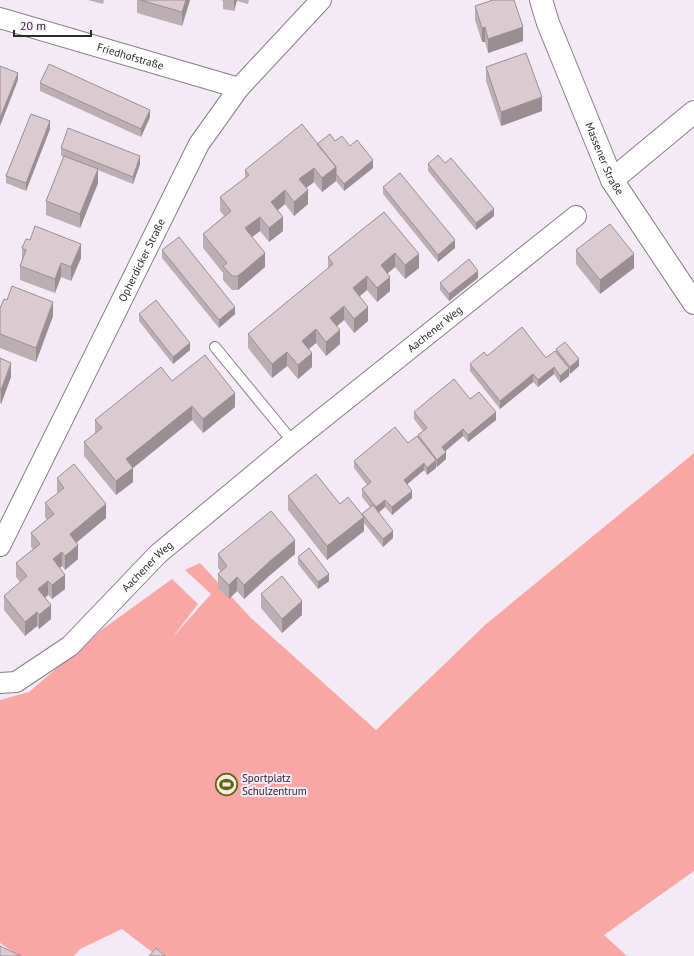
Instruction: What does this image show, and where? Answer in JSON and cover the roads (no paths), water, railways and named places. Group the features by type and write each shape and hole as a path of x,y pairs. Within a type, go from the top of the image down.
{"street":[{"name":"Opherdicker Straße","path":"0,546 199,144 239,88 321,0"},
{"name":"Massener Straße","path":"541,0 548,23 612,180 694,303"},
{"name":"Friedhofstraße","path":"0,18 239,88"},
{"path":"612,180 694,112"},
{"name":"Aachener Weg","path":"0,683 16,682 70,646 158,554 293,442 576,216"}],"lane":[{"path":"215,347 293,442"}],"place":[{"name":"Sportplatz Schulzentrum","path":"226,784"}]}
